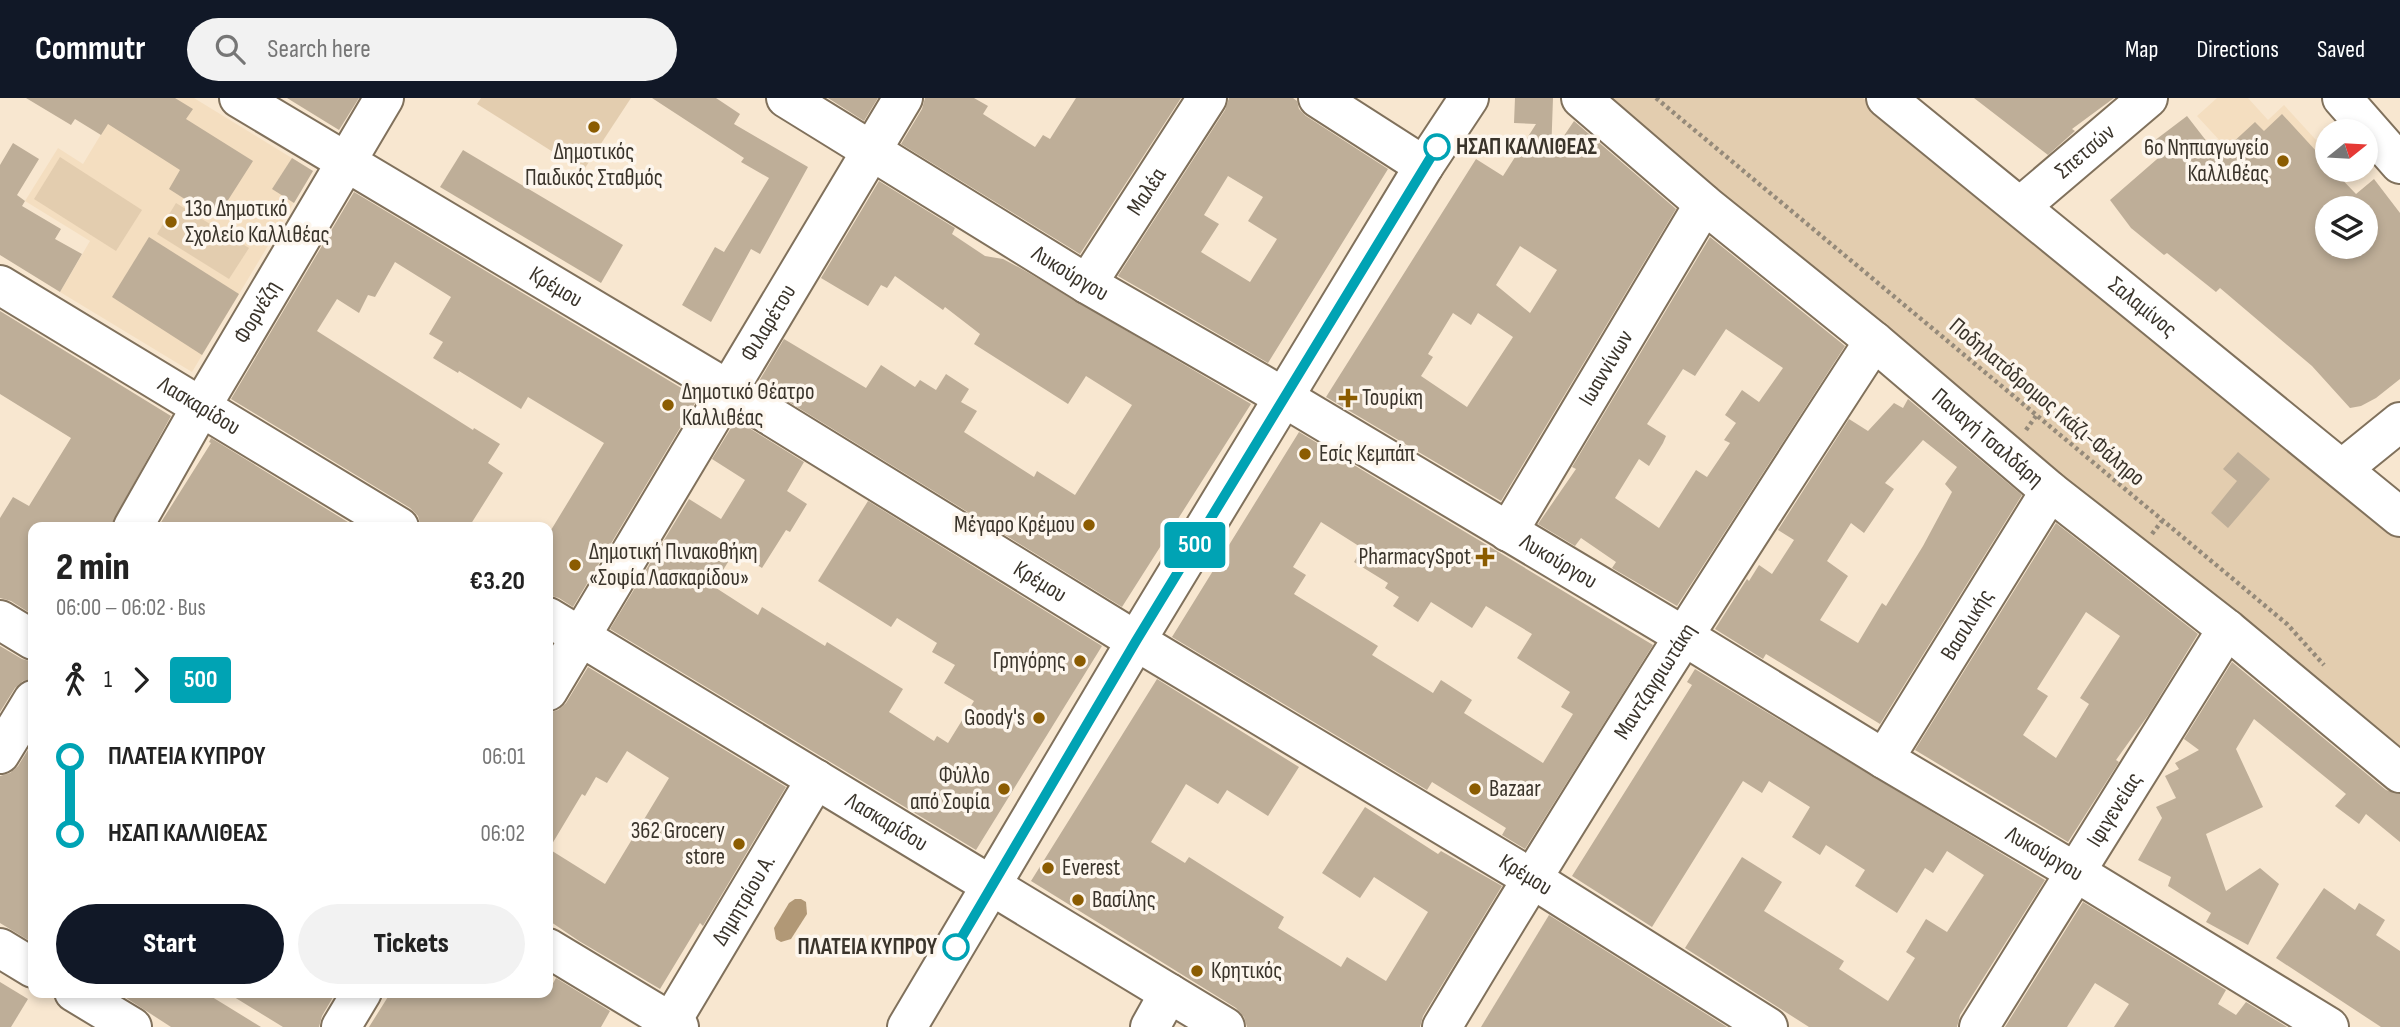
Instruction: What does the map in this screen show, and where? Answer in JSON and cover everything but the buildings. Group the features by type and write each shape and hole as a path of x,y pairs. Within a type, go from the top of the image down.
{"street":[{"name":"Κρέμου","path":"239,98 727,389 1136,641 1531,878 1768,1027"},
{"name":"Φορνέζη","path":"136,522 384,98"},
{"name":"Λυκούργου","path":"786,98 1087,284 1682,635 2329,1027"},
{"name":"Φιλαρέτου","path":"553,683 870,149 903,98"},
{"name":"Μαλέα","path":"1087,284 1207,98"},
{"path":"1318,98 1424,166"},
{"path":"907,1027 1136,641 1424,166 1469,98"},
{"name":"Παναγή Τσαλδάρη","path":"1581,98 1704,204 1874,341 2050,491 2227,629 2400,773"},
{"name":"Σαλαμίνος","path":"1886,98 2400,517"},
{"name":"Σπετσών","path":"2021,206 2148,98"},
{"path":"2342,98 2400,164"},
{"name":"Ιωαννίνων","path":"1508,532 1704,204"},
{"name":"Λασκαρίδου","path":"0,285 391,522"},
{"name":"Μαντζαγριωτάκη","path":"1442,1027 1682,635 1874,341"},
{"path":"2342,469 2400,422"},
{"name":"Βασιλικής","path":"1884,759 2050,491"},
{"path":"0,620 28,637"},
{"name":"Λασκαρίδου","path":"553,620 1225,1027"},
{"name":"Ιφιγενείας","path":"1979,1027 2227,629"},
{"path":"0,754 28,708"},
{"name":"Δημητρίου Α.","path":"675,1024 816,779"},
{"path":"0,948 28,965"},
{"path":"553,952 623,1013 675,1024"},
{"path":"1150,1027 1169,993"},
{"path":"84,998 132,1027"},
{"path":"341,1027 358,998"}],"path":[{"name":"Ποδηλατόδρομος Γκάζι-Φάληρο","path":"1656,98 2287,624 2325,666"}],"shaded area":[{"name":"13ο Δημοτικό Σχολείο Καλλιθέας","path":"123,98 194,98 313,171 192,372 60,292 90,241 25,201 58,148 83,164"},
{"path":"481,98 631,98 583,171 477,104"},
{"path":"1586,98 1863,98 2400,535 2400,767"},
{"name":"6ο Νηπιαγωγείο Καλλιθέας","path":"2217,98 2248,98 2268,120 2284,105 2315,139 2315,182 2335,182 2320,196 2315,196 2315,200 2293,220 2197,116"},
{"path":"60,157 142,210 116,251 34,199"},
{"path":"176,203 249,248 229,279 157,234"},
{"path":"795,899 806,902 807,914 791,939 781,942 776,939 774,928 789,903"}],"bus line":[{"name":"500","path":"956,947 1136,641 1437,147"}],"place":[{"name":"Δημοτικός Παιδικός Σταθμός","path":"594,127"},
{"name":"ΗΣΑΠ ΚΑΛΛΙΘΕΑΣ","path":"1437,147"},
{"name":"6ο Νηπιαγωγείο Καλλιθέας","path":"2283,161"},
{"name":"13ο Δημοτικό Σχολείο Καλλιθέας","path":"171,222"},
{"name":"Τουρίκη","path":"1348,398"},
{"name":"Δημοτικό Θέατρο Καλλιθέας","path":"668,405"},
{"name":"Εσίς Κεμπάπ","path":"1305,454"},
{"name":"Μέγαρο Κρέμου","path":"1089,525"},
{"name":"PharmacySpot","path":"1485,557"},
{"name":"Δημοτική Πινακοθήκη «Σοφία Λασκαρίδου»","path":"575,565"},
{"name":"Γρηγόρης","path":"1080,661"},
{"name":"Goody's","path":"1039,718"},
{"name":"Φύλλο από Σοφία","path":"1004,789"},
{"name":"Bazaar","path":"1475,789"},
{"name":"362 Grocery store","path":"739,844"},
{"name":"Everest","path":"1048,868"},
{"name":"Βασίλης","path":"1078,900"},
{"name":"ΠΛΑΤΕΙΑ ΚΥΠΡΟΥ","path":"956,947"},
{"name":"Κρητικός","path":"1197,971"}]}
